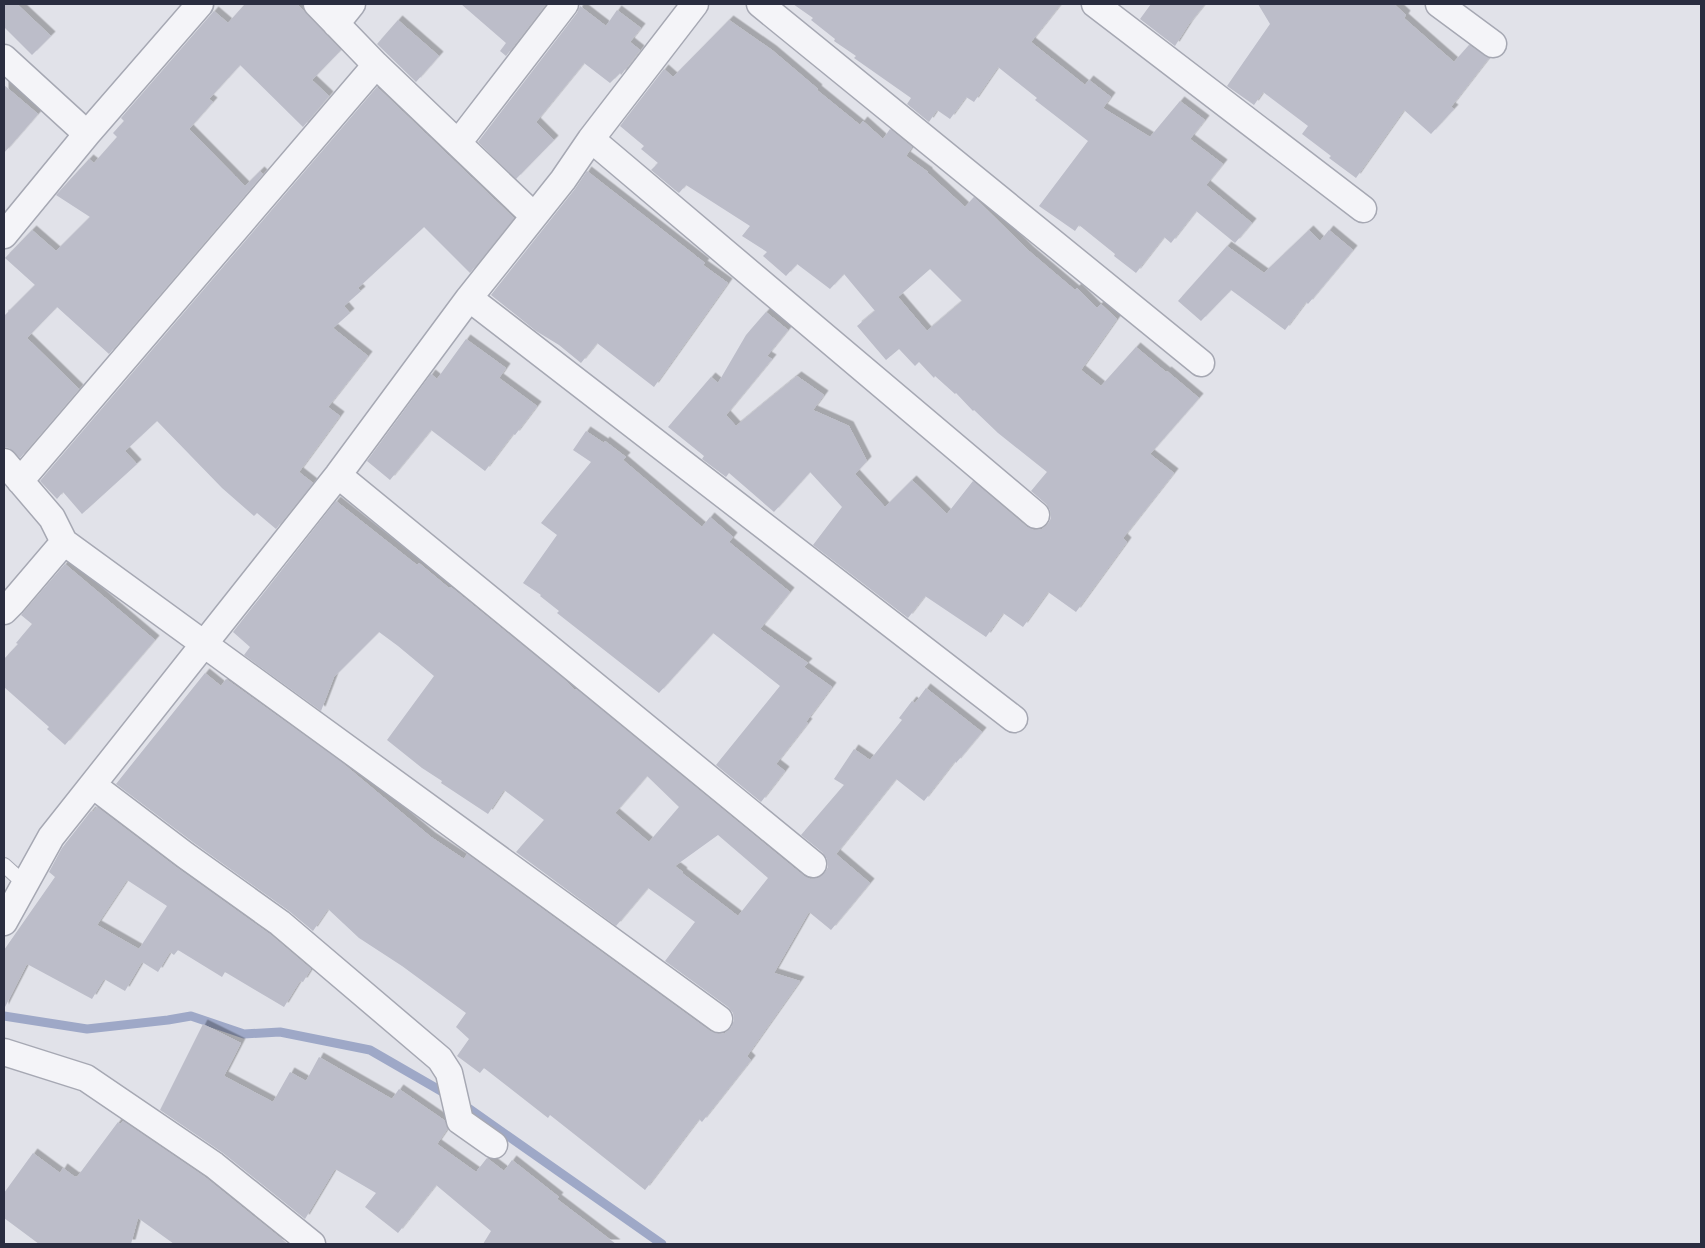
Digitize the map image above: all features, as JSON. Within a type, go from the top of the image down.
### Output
[{"type":"street","points":[[4,235],[87,134],[200,4]]},
{"type":"street","points":[[317,4],[344,14],[376,65],[534,216]]},
{"type":"street","points":[[458,142],[565,4]]},
{"type":"street","points":[[4,922],[51,837],[94,786],[203,643],[338,475],[469,298],[563,180],[591,140],[695,4]]},
{"type":"street","points":[[760,4],[1201,363]]},
{"type":"street","points":[[1095,4],[1363,209]]},
{"type":"street","points":[[1439,4],[1492,44]]},
{"type":"street","points":[[4,58],[87,134]]},
{"type":"street","points":[[376,65],[12,472],[52,518],[64,542],[719,1019]]},
{"type":"street","points":[[591,140],[1036,515]]},
{"type":"street","points":[[469,298],[1014,719]]},
{"type":"street","points":[[338,475],[813,864]]},
{"type":"street","points":[[4,610],[64,542]]},
{"type":"street","points":[[94,786],[185,855],[280,923],[440,1060],[449,1073],[460,1121],[494,1145]]},
{"type":"street","points":[[4,1052],[86,1078],[214,1165],[312,1244]]},
{"type":"lane","points":[[4,865],[25,884]]},
{"type":"building","points":[[4,4],[17,4],[51,36],[32,55],[4,27]]},
{"type":"building","points":[[245,4],[297,4],[341,50],[312,80],[329,96],[303,127],[240,65],[209,99],[213,102],[189,129],[245,186],[260,171],[263,174],[109,354],[57,307],[27,338],[79,389],[20,458],[9,448],[4,447],[4,314],[35,285],[5,258],[32,230],[56,251],[90,217],[56,195],[89,159],[94,163],[117,137],[113,133],[124,121],[121,118],[214,11],[228,23]]},
{"type":"building","points":[[461,4],[546,4],[506,56],[500,51],[506,43]]},
{"type":"building","points":[[793,4],[1061,4],[1031,42],[1085,85],[1089,80],[1111,97],[1103,108],[1150,137],[1180,101],[1205,120],[1190,139],[1223,164],[1206,185],[1252,223],[1235,243],[1196,211],[1171,243],[1164,237],[1136,273],[1079,225],[1075,231],[1039,206],[1088,141],[1035,100],[1037,98],[998,67],[974,102],[966,97],[950,119],[937,110],[929,122],[907,104],[911,98],[854,58],[856,56],[834,41],[835,39],[811,20],[813,18]]},
{"type":"building","points":[[1151,4],[1205,4],[1175,46],[1140,19]]},
{"type":"building","points":[[1258,4],[1394,4],[1406,15],[1404,18],[1454,62],[1469,45],[1489,58],[1451,107],[1454,109],[1431,134],[1404,110],[1356,178],[1329,158],[1331,156],[1302,134],[1308,126],[1263,92],[1254,105],[1227,86],[1270,24]]},
{"type":"building","points":[[580,6],[606,26],[617,10],[641,28],[630,42],[640,50],[621,75],[620,73],[610,83],[584,63],[536,122],[554,140],[516,179],[478,142],[577,13]]},
{"type":"building","points":[[398,20],[439,56],[416,82],[377,44]]},
{"type":"building","points":[[729,20],[772,50],[860,125],[863,121],[883,139],[890,129],[912,147],[906,156],[928,172],[965,207],[974,197],[1029,251],[1075,290],[1077,288],[1097,308],[1101,304],[1117,319],[1081,370],[1101,386],[1136,347],[1199,398],[1150,454],[1174,473],[1123,538],[1127,542],[1076,612],[1048,592],[1023,627],[1003,613],[986,637],[925,596],[908,618],[813,545],[842,507],[810,472],[774,512],[729,473],[726,477],[702,459],[704,456],[668,427],[711,377],[718,383],[746,335],[766,312],[788,330],[767,356],[772,359],[726,415],[736,426],[797,376],[824,395],[813,410],[849,426],[867,461],[855,474],[885,507],[912,480],[947,514],[973,481],[1027,527],[1034,530],[1042,529],[1051,518],[1050,510],[1046,504],[1031,491],[1047,472],[998,433],[956,393],[935,376],[934,378],[919,362],[915,366],[899,349],[886,360],[857,326],[875,311],[844,274],[830,289],[797,264],[786,276],[763,256],[767,252],[742,236],[750,226],[686,185],[679,193],[651,170],[658,163],[641,149],[644,146],[620,126],[664,69],[673,77]],"holes":[[[930,269],[962,301],[927,331],[898,297]]]},
{"type":"building","points":[[4,85],[38,114],[4,153]]},
{"type":"building","points":[[377,87],[514,218],[470,273],[424,227],[358,288],[361,291],[344,306],[350,313],[333,328],[368,356],[328,407],[340,416],[299,472],[313,483],[276,529],[257,513],[254,516],[222,488],[157,421],[125,451],[137,464],[82,514],[63,492],[57,499],[40,481]]},
{"type":"building","points":[[587,171],[728,283],[654,387],[597,343],[581,363],[559,345],[536,331],[491,295],[575,189]]},
{"type":"building","points":[[1309,230],[1320,241],[1329,230],[1353,250],[1308,304],[1306,302],[1285,330],[1231,290],[1201,321],[1178,301],[1227,246],[1264,273]]},
{"type":"building","points":[[466,339],[506,368],[499,378],[537,406],[485,471],[431,430],[390,480],[367,461],[431,374],[437,379]]},
{"type":"building","points":[[586,431],[604,443],[605,441],[626,457],[623,460],[702,527],[710,517],[733,537],[729,542],[790,592],[760,629],[808,663],[804,667],[832,687],[806,722],[808,723],[776,764],[785,771],[761,802],[716,765],[780,686],[713,633],[659,693],[557,613],[559,611],[541,595],[523,583],[557,535],[541,523],[591,462],[573,450]]},
{"type":"building","points":[[336,501],[417,565],[419,563],[449,588],[452,588],[575,690],[810,879],[818,878],[824,874],[828,867],[827,859],[822,852],[801,835],[844,785],[834,779],[854,749],[870,760],[902,720],[899,718],[912,701],[915,703],[926,688],[982,732],[956,763],[955,761],[924,801],[896,779],[836,854],[870,883],[831,930],[809,912],[774,973],[800,981],[747,1056],[751,1060],[702,1122],[699,1119],[645,1190],[550,1115],[548,1118],[484,1068],[480,1073],[457,1056],[469,1039],[456,1027],[466,1013],[402,966],[359,938],[328,909],[313,931],[289,911],[116,784],[205,673],[221,686],[226,679],[340,761],[431,837],[464,859],[467,854],[710,1031],[718,1034],[725,1033],[731,1028],[734,1020],[733,1013],[728,1007],[665,961],[695,922],[648,888],[616,926],[516,852],[544,820],[504,790],[488,814],[441,783],[442,781],[422,768],[387,740],[434,676],[379,632],[334,677],[321,711],[244,655],[250,647],[233,632]],"holes":[[[647,776],[679,807],[649,842],[615,813]],[[718,835],[768,878],[738,916],[675,866]]]},
{"type":"building","points":[[65,564],[155,640],[65,745],[47,729],[49,727],[4,687],[4,659],[18,644],[16,643],[32,624],[21,615]]},
{"type":"building","points":[[97,807],[176,867],[271,935],[311,969],[303,982],[300,981],[284,1007],[225,972],[222,977],[178,950],[174,955],[170,952],[158,972],[142,962],[125,991],[104,979],[92,999],[27,964],[4,1009],[4,950],[55,877],[49,872],[62,848],[91,811],[93,812]],"holes":[[[127,880],[167,906],[139,949],[97,925]]]},
{"type":"building","points":[[203,1024],[241,1043],[224,1076],[273,1102],[290,1072],[306,1081],[319,1057],[392,1099],[399,1089],[444,1120],[448,1128],[437,1144],[476,1172],[487,1158],[504,1171],[512,1160],[559,1197],[557,1199],[616,1244],[483,1244],[491,1231],[436,1185],[398,1233],[365,1207],[376,1193],[335,1169],[305,1219],[223,1153],[160,1110]]},
{"type":"building","points":[[123,1121],[205,1177],[288,1244],[174,1244],[138,1218],[131,1244],[39,1244],[4,1218],[4,1193],[33,1153],[60,1173],[63,1168],[77,1177],[118,1122],[120,1124]]},
{"type":"waterway","points":[[4,1016],[87,1029],[191,1016],[244,1034],[280,1032],[370,1050],[448,1095]]},
{"type":"waterway","points":[[461,1103],[662,1244]]}]
